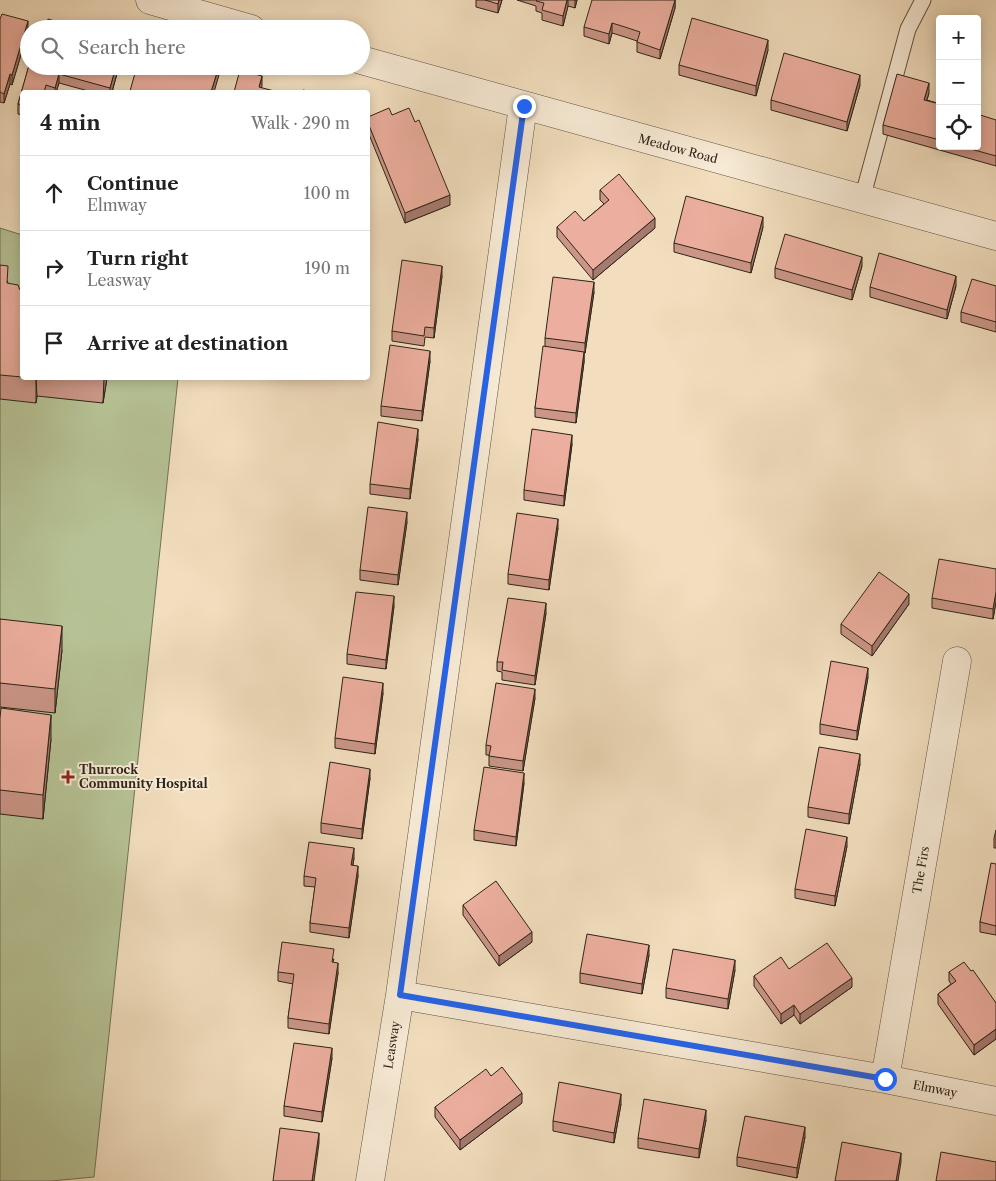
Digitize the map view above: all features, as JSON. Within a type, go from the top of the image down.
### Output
[{"type":"street","points":[[150,0],[220,20]]},
{"type":"street","name":"Meadow Road","points":[[370,63],[996,236]]},
{"type":"street","name":"Leasway","points":[[370,1181],[400,995],[524,106]]},
{"type":"street","name":"The Firs","points":[[885,1079],[957,661]]},
{"type":"street","name":"Elmway","points":[[400,995],[885,1079],[996,1101]]},
{"type":"lane","points":[[862,199],[908,28],[923,0]]},
{"type":"green space","name":"Thurrock Community Hospital","points":[[0,228],[20,234],[20,380],[178,380],[94,1177],[51,1181],[0,1181]]},
{"type":"building","points":[[485,0],[499,0],[498,4]]},
{"type":"building","points":[[537,0],[567,0],[563,16],[542,10],[544,3]]},
{"type":"building","points":[[592,0],[675,0],[660,50],[637,42],[640,32],[612,23],[609,34],[584,27]]},
{"type":"building","points":[[2,14],[24,20],[20,20],[20,48],[4,94],[0,92],[0,19]]},
{"type":"building","points":[[692,18],[768,40],[756,86],[679,65]]},
{"type":"building","points":[[784,53],[860,75],[847,122],[771,100]]},
{"type":"building","points":[[897,74],[929,83],[924,100],[936,103],[936,139],[883,125]]},
{"type":"building","points":[[26,75],[59,75],[55,88],[46,85],[45,90],[22,90]]},
{"type":"building","points":[[63,75],[114,75],[110,88]]},
{"type":"building","points":[[134,75],[216,75],[212,90],[130,90]]},
{"type":"building","points":[[239,75],[258,75],[262,76],[259,87],[270,90],[235,90]]},
{"type":"building","points":[[389,108],[392,115],[409,108],[415,122],[419,120],[450,195],[405,213],[370,128],[370,116]]},
{"type":"building","points":[[981,115],[996,120],[996,156],[974,150],[981,150]]},
{"type":"building","points":[[619,174],[655,218],[593,270],[557,227],[575,211],[584,221],[609,200],[600,190]]},
{"type":"building","points":[[686,196],[763,217],[751,263],[674,243]]},
{"type":"building","points":[[785,234],[862,257],[852,290],[775,268]]},
{"type":"building","points":[[879,253],[956,276],[947,310],[870,287]]},
{"type":"building","points":[[402,260],[442,266],[434,328],[425,327],[424,336],[392,331]]},
{"type":"building","points":[[0,265],[8,266],[7,283],[18,285],[20,290],[20,377],[0,375]]},
{"type":"building","points":[[553,277],[594,282],[585,343],[545,338]]},
{"type":"building","points":[[972,279],[996,286],[996,322],[961,312]]},
{"type":"building","points":[[390,345],[430,351],[422,411],[381,406]]},
{"type":"building","points":[[543,346],[584,352],[576,413],[535,408]]},
{"type":"building","points":[[378,422],[418,429],[410,489],[370,484]]},
{"type":"building","points":[[532,429],[572,435],[564,496],[524,490]]},
{"type":"building","points":[[368,507],[407,512],[398,575],[360,570]]},
{"type":"building","points":[[517,513],[558,519],[549,580],[508,574]]},
{"type":"building","points":[[939,559],[996,569],[996,592],[993,609],[932,598]]},
{"type":"building","points":[[879,572],[909,594],[872,646],[841,624]]},
{"type":"building","points":[[356,592],[394,596],[386,660],[347,654]]},
{"type":"building","points":[[508,598],[546,603],[535,676],[502,670],[503,662],[497,662]]},
{"type":"building","points":[[0,619],[62,626],[55,689],[0,683]]},
{"type":"building","points":[[831,661],[868,668],[857,731],[820,724]]},
{"type":"building","points":[[343,677],[383,683],[375,744],[335,738]]},
{"type":"building","points":[[496,683],[535,689],[523,761],[489,756],[491,746],[486,745]]},
{"type":"building","points":[[1,708],[51,715],[43,795],[0,790]]},
{"type":"building","points":[[819,747],[860,754],[849,814],[808,807]]},
{"type":"building","points":[[330,762],[370,769],[362,829],[321,823]]},
{"type":"building","points":[[484,767],[524,773],[516,837],[474,830]]},
{"type":"building","points":[[806,829],[847,837],[835,896],[795,889]]},
{"type":"building","points":[[309,842],[354,848],[351,865],[358,866],[349,928],[310,923],[316,878],[304,876]]},
{"type":"building","points":[[991,863],[996,864],[996,926],[980,922]]},
{"type":"building","points":[[496,881],[532,932],[499,956],[463,905]]},
{"type":"building","points":[[587,934],[649,945],[642,984],[580,973]]},
{"type":"building","points":[[282,942],[334,949],[332,962],[338,963],[329,1024],[288,1018],[294,974],[278,972]]},
{"type":"building","points":[[827,943],[852,978],[800,1014],[794,1005],[781,1014],[754,976],[781,957],[789,969]]},
{"type":"building","points":[[673,949],[735,960],[728,999],[666,988]]},
{"type":"building","points":[[964,962],[971,971],[973,970],[996,1003],[996,1029],[974,1045],[938,994],[956,981],[949,972]]},
{"type":"building","points":[[294,1043],[332,1048],[322,1112],[284,1106]]},
{"type":"building","points":[[502,1067],[522,1093],[460,1140],[435,1107],[486,1069],[491,1076]]},
{"type":"building","points":[[559,1082],[621,1094],[614,1133],[553,1121]]},
{"type":"building","points":[[644,1099],[706,1110],[699,1149],[638,1138]]},
{"type":"building","points":[[745,1116],[805,1127],[797,1168],[737,1157]]},
{"type":"building","points":[[280,1128],[319,1133],[312,1181],[273,1181]]},
{"type":"building","points":[[842,1142],[901,1153],[896,1181],[835,1181]]},
{"type":"building","points":[[941,1152],[996,1162],[996,1181],[936,1181]]},
{"type":"place","name":"Thurrock Community Hospital","points":[[68,777]]},
{"type":"route","points":[[524,106],[400,995],[885,1079]]}]
